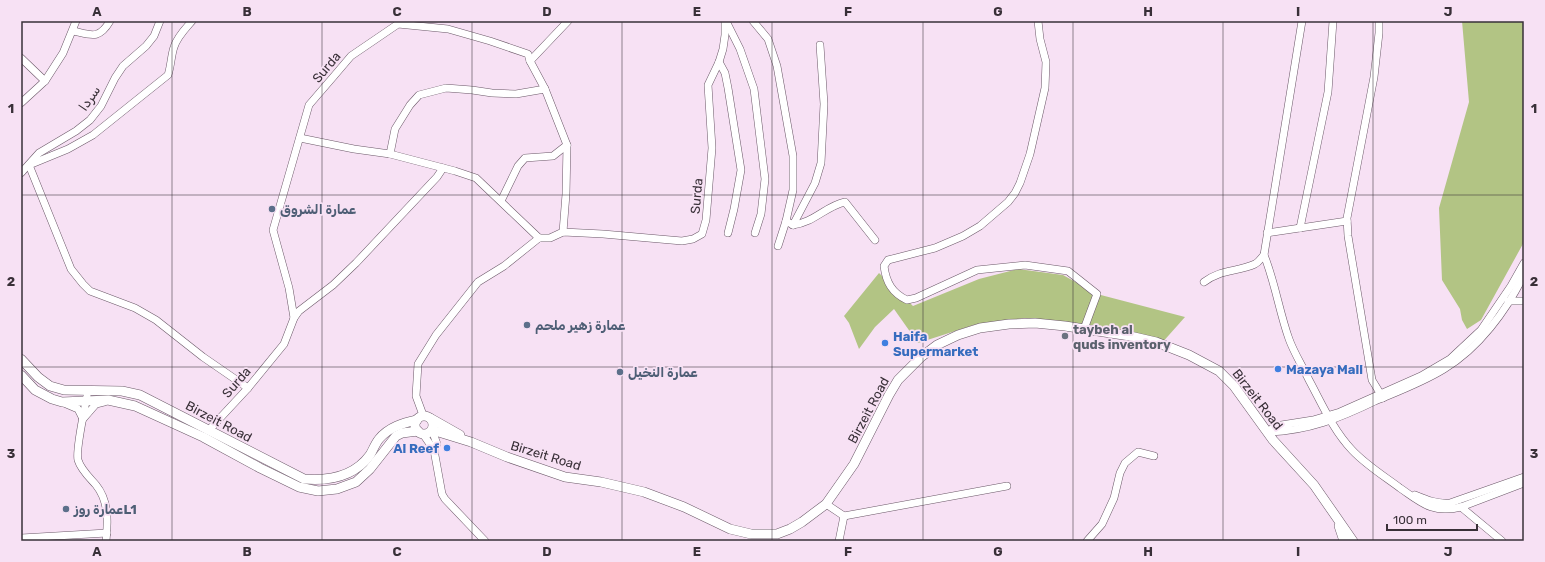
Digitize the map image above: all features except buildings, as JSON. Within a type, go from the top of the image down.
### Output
[{"type":"main road","name":"Birzeit Road","points":[[471,442],[507,457],[565,477],[644,492],[684,507],[730,530],[751,534],[776,534],[790,529],[802,522],[826,504],[854,464],[898,380],[921,357],[937,345],[958,335],[980,328],[1009,324],[1035,323],[1130,336],[1156,342],[1204,362],[1219,371],[1234,386],[1273,440],[1314,485],[1353,541]]},
{"type":"main road","name":"Birzeit Road","points":[[21,359],[38,377],[50,386],[64,390],[122,391],[140,395],[260,468],[299,487],[318,491],[336,489],[356,482],[370,469],[396,436],[402,433],[424,431]]},
{"type":"main road","name":"Birzeit Road","points":[[21,375],[35,390],[52,399],[62,402],[108,400],[135,406],[206,434],[304,479],[321,481],[337,478],[356,469],[369,456],[379,439],[386,433],[397,425],[423,418]]},
{"type":"main road","points":[[423,418],[416,428],[471,442]]},
{"type":"main road","points":[[423,418],[433,424],[424,431]]},
{"type":"main road","points":[[423,418],[471,442]]},
{"type":"main road","points":[[1334,514],[1344,541]]},
{"type":"street","points":[[21,103],[45,82],[54,69],[73,31],[76,21]]},
{"type":"street","points":[[73,31],[97,35],[103,32],[110,21]]},
{"type":"street","name":"سردا","points":[[21,173],[39,154],[76,131],[90,120],[101,106],[115,78],[123,66],[146,46],[154,36],[160,21]]},
{"type":"street","points":[[192,21],[178,38],[173,47],[168,75],[93,135],[68,149],[29,165],[71,269],[83,284],[90,291],[135,308],[156,320],[218,368],[248,388]]},
{"type":"street","points":[[448,21],[448,29]]},
{"type":"street","points":[[530,61],[568,21]]},
{"type":"street","points":[[725,21],[740,49],[754,88],[765,179],[761,214],[755,233]]},
{"type":"street","name":"Surda","points":[[423,418],[416,396],[418,364],[436,335],[478,282],[504,266],[540,238],[550,238],[563,232],[682,241],[693,239],[702,234],[706,220],[712,148],[708,85],[719,62],[724,42],[725,21]]},
{"type":"street","points":[[753,21],[768,39],[777,66],[789,132],[794,172],[786,221],[778,246]]},
{"type":"street","points":[[1038,21],[1040,39],[1046,62],[1045,88],[1030,154],[1015,193],[1008,202],[980,226],[963,236],[935,248],[888,260],[884,266],[891,286],[898,296],[907,300],[916,298],[977,270],[1025,265],[1068,271],[1097,294],[1084,329]]},
{"type":"street","points":[[1302,21],[1264,255],[1271,273],[1282,317],[1290,341],[1330,418],[1352,450],[1382,475],[1427,507],[1444,509],[1461,507],[1524,483]]},
{"type":"street","points":[[1300,228],[1328,92],[1333,21]]},
{"type":"street","points":[[1378,21],[1379,33],[1374,77],[1347,221],[1348,236],[1372,380],[1382,396]]},
{"type":"street","name":"Surda","points":[[206,434],[248,388],[284,344],[294,318],[289,288],[273,230],[309,105],[351,56],[398,24],[448,29],[528,54],[530,61],[545,88],[567,145],[566,194],[563,232]]},
{"type":"street","points":[[793,225],[815,183],[821,163],[824,104],[820,45]]},
{"type":"street","points":[[21,58],[45,82]]},
{"type":"street","points":[[719,62],[725,73],[741,170],[728,233]]},
{"type":"street","points":[[390,154],[395,129],[410,105],[419,95],[446,88],[516,94],[545,88]]},
{"type":"street","points":[[300,138],[354,149],[390,154],[476,178],[540,238]]},
{"type":"street","points":[[500,201],[518,166],[525,158],[553,156],[567,145]]},
{"type":"street","points":[[294,318],[299,311],[333,285],[356,263],[437,177],[443,168]]},
{"type":"street","points":[[786,221],[793,225],[802,223],[837,203],[845,202],[875,240]]},
{"type":"street","points":[[1268,233],[1347,221]]},
{"type":"street","points":[[1204,282],[1226,271],[1256,263],[1264,255]]},
{"type":"street","points":[[1382,396],[1450,359],[1464,347],[1481,330],[1499,305],[1524,263]]},
{"type":"street","points":[[1268,432],[1280,432],[1330,418],[1382,396],[1424,381],[1454,363],[1485,334],[1524,275]]},
{"type":"street","points":[[1508,301],[1524,301]]},
{"type":"street","points":[[88,390],[78,448],[78,460],[104,499],[107,512],[106,541]]},
{"type":"street","points":[[83,419],[96,404],[108,400]]},
{"type":"street","points":[[62,402],[78,409],[83,419]]},
{"type":"street","points":[[424,431],[436,447],[444,499],[485,541]]},
{"type":"street","points":[[436,447],[444,438],[451,436]]},
{"type":"street","points":[[1087,541],[1102,524],[1114,498],[1120,473],[1125,464],[1138,452],[1154,456]]},
{"type":"street","points":[[1403,490],[1429,501],[1441,504],[1450,503],[1524,477]]},
{"type":"street","points":[[826,504],[844,516],[1007,486]]},
{"type":"street","points":[[1461,507],[1502,541]]},
{"type":"street","points":[[839,541],[844,516]]},
{"type":"street","points":[[21,538],[107,533]]},
{"type":"green space","points":[[1462,21],[1524,21],[1524,242],[1481,320],[1467,329],[1462,320],[1460,309],[1442,280],[1439,208],[1469,102]]},
{"type":"green space","points":[[1018,269],[1063,275],[1097,294],[1185,317],[1161,344],[1025,318],[974,325],[918,343],[894,309],[875,327],[859,349],[849,323],[844,316],[879,273],[913,306],[979,279]]},
{"type":"place","name":"عمارة الشروق","points":[[272,209]]},
{"type":"place","name":"عمارة زهير ملحم","points":[[527,325]]},
{"type":"place","name":"taybeh al quds inventory","points":[[1065,336]]},
{"type":"place","name":"Haifa Supermarket","points":[[885,343]]},
{"type":"place","name":"Mazaya Mall","points":[[1278,369]]},
{"type":"place","name":"عمارة النخيل","points":[[620,372]]},
{"type":"place","name":"Al Reef","points":[[447,448]]},
{"type":"place","name":"عمارة روزL1","points":[[66,509]]}]
